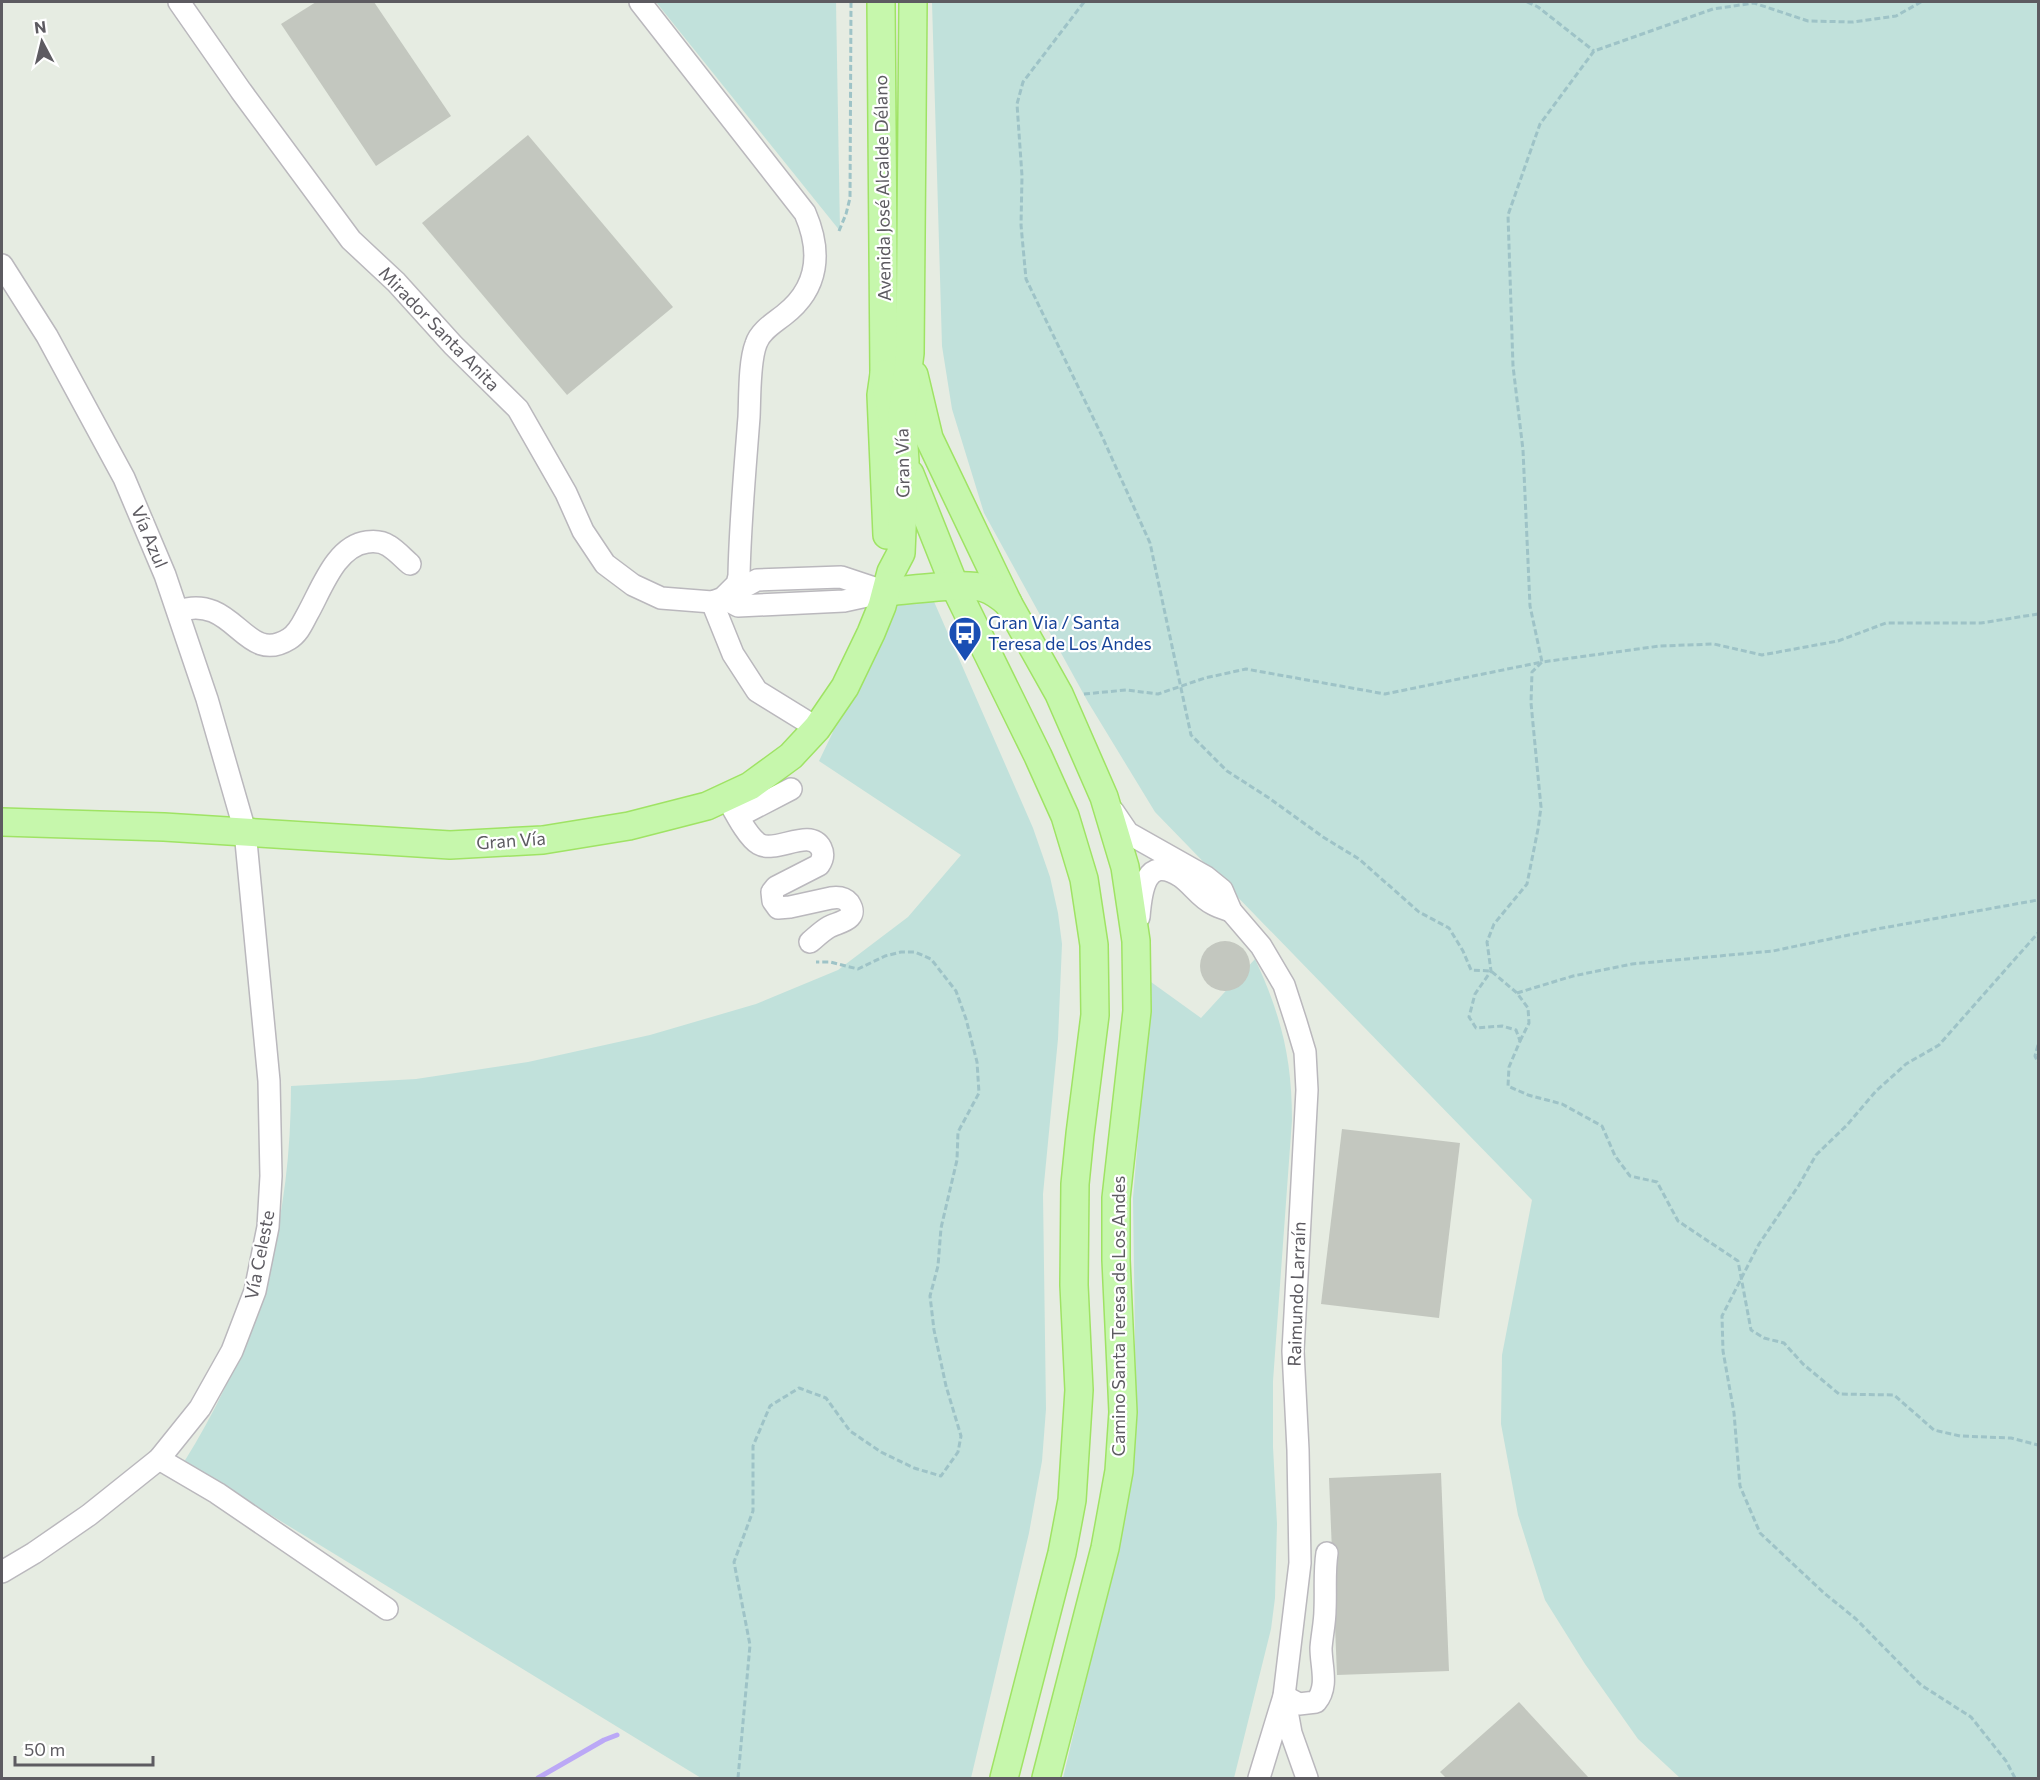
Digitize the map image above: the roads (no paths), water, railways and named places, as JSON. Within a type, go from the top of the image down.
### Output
[{"type":"main road","name":"Avenida José Alcalde Délano","points":[[881,2],[885,374]]},
{"type":"main road","name":"Avenida José Alcalde Délano","points":[[910,353],[913,2]]},
{"type":"main road","name":"Gran Vía","points":[[2,822],[245,831],[450,845],[496,844],[589,834],[707,806],[733,807],[791,756],[817,728],[845,687],[871,633],[901,553],[905,461],[902,416],[910,353]]},
{"type":"main road","name":"Camino Santa Teresa de Los Andes","points":[[910,353],[919,402],[929,438],[1008,603],[1059,694],[1104,797],[1125,867],[1136,941],[1137,1011],[1116,1198],[1116,1260],[1123,1412],[1119,1471],[1105,1548],[1046,1779]]},
{"type":"main road","points":[[885,374],[893,418],[905,461],[955,587],[1052,786],[1076,847],[1090,910],[1096,980],[1094,1027],[1075,1184],[1074,1285],[1079,1390],[1072,1500],[1062,1553],[1004,1779]]},
{"type":"main road","name":"Gran Vía","points":[[885,374],[881,395],[889,582]]},
{"type":"main road","points":[[889,582],[984,588],[997,594],[1008,603]]},
{"type":"main road","points":[[1000,680],[1035,720],[1050,744],[1064,771],[1091,850],[1099,858],[1125,867]]},
{"type":"street","name":"Mirador Santa Anita","points":[[179,2],[351,240],[396,282],[453,345],[518,409],[566,493],[583,531],[606,564],[633,585],[661,598],[717,600],[738,606],[844,601],[889,582]]},
{"type":"street","points":[[640,2],[806,213],[814,236],[815,262],[810,284],[803,298],[762,333],[756,343],[750,388],[739,576],[737,584],[717,600],[733,654],[757,691],[817,728]]},
{"type":"street","name":"Vía Azul","points":[[2,266],[47,336],[123,478],[165,575],[207,699],[245,831]]},
{"type":"street","points":[[178,611],[196,607],[215,610],[251,640],[269,645],[278,644],[296,634],[337,559],[353,545],[371,541],[380,542],[388,545],[410,564]]},
{"type":"street","points":[[791,789],[733,807],[751,836],[759,844],[768,847],[813,840],[823,851],[823,860],[819,865],[776,887],[772,892],[773,901],[778,908],[838,897],[848,902],[852,909],[846,922],[830,926],[810,942]]},
{"type":"street","name":"Raimundo Larraín","points":[[1104,797],[1128,833],[1206,877],[1222,890],[1231,910],[1261,946],[1284,985],[1305,1052],[1307,1090],[1293,1351],[1300,1563],[1284,1696],[1259,1779]]},
{"type":"street","name":"Vía Celeste","points":[[2,1572],[89,1515],[159,1459],[200,1408],[232,1352],[255,1291],[268,1227],[271,1176],[269,1081],[245,831]]},
{"type":"street","name":"Raimundo Larraín","points":[[1125,867],[1164,866],[1180,876],[1213,904],[1231,910]]},
{"type":"street","points":[[1136,941],[1141,894],[1145,880],[1158,870],[1166,870],[1180,876]]},
{"type":"street","points":[[159,1459],[217,1492],[387,1609]]},
{"type":"street","points":[[1284,1696],[1299,1704],[1316,1702],[1322,1695],[1324,1683],[1321,1649],[1327,1553]]},
{"type":"street","name":"Raimundo Larraín","points":[[1284,1696],[1291,1733],[1307,1779]]},
{"type":"waterway","points":[[538,1778],[604,1740],[617,1735]]},
{"type":"place","name":"Gran Via / Santa Teresa de Los Andes","points":[[965,662]]}]
